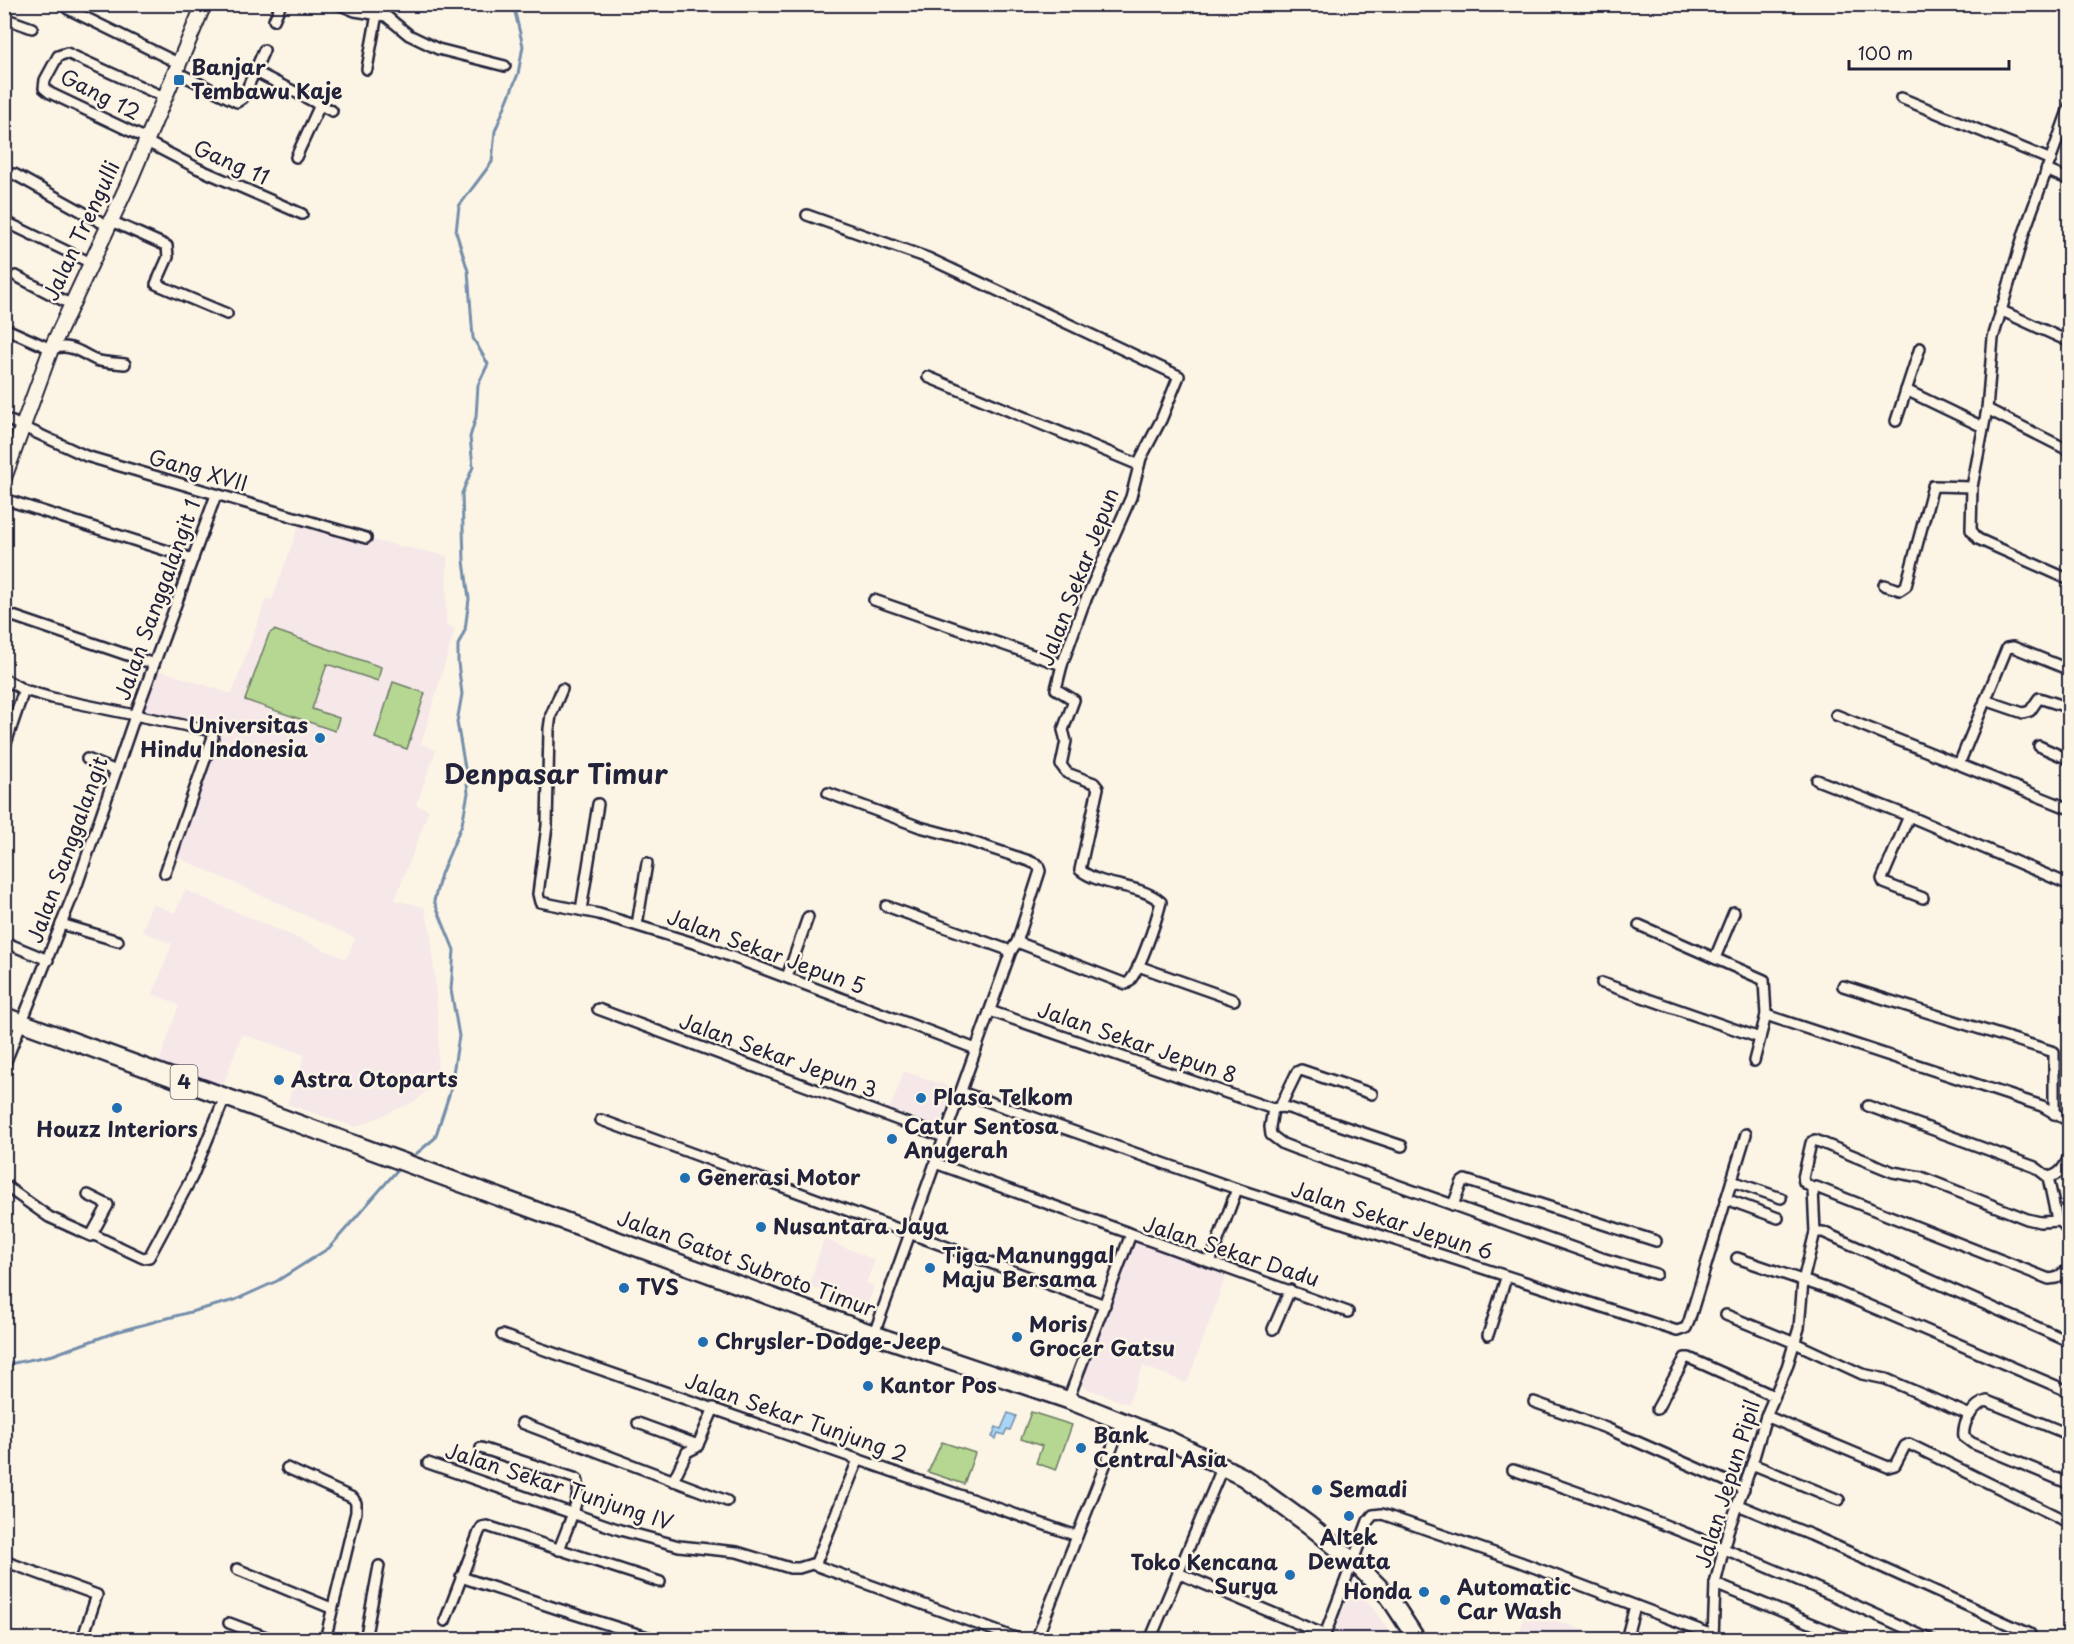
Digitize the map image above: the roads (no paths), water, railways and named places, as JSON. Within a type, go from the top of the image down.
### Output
[{"type":"highway","name":"Jalan Gatot Subroto Timur","points":[[4,1016],[22,1025],[345,1140],[874,1334],[1123,1420],[1192,1450],[1243,1477],[1297,1515],[1354,1562],[1389,1597],[1417,1640]]},
{"type":"main road","name":"Jalan Trengulli","points":[[4,478],[51,349],[130,180],[204,4]]},
{"type":"street","points":[[274,20],[281,4]]},
{"type":"street","points":[[338,4],[355,11],[389,17],[409,35],[438,49],[505,66]]},
{"type":"street","points":[[68,9],[237,102],[243,98],[264,50]]},
{"type":"street","points":[[367,69],[377,14]]},
{"type":"street","points":[[4,18],[32,28]]},
{"type":"street","name":"Gang 12","points":[[146,140],[50,93],[44,88],[45,80],[57,56],[67,53],[164,97]]},
{"type":"street","points":[[254,71],[332,111]]},
{"type":"street","points":[[1901,98],[2051,160]]},
{"type":"street","points":[[296,157],[320,105]]},
{"type":"street","points":[[2070,105],[2024,233],[1993,338],[1987,409],[1972,487],[1971,530],[1974,536],[2070,580]]},
{"type":"street","name":"Gang 11","points":[[146,140],[199,169],[302,214]]},
{"type":"street","points":[[2046,170],[2070,180]]},
{"type":"street","points":[[14,174],[109,223],[167,246],[168,257],[156,284],[227,314]]},
{"type":"street","name":"Jalan Sekar Jepun","points":[[807,215],[928,258],[1179,376],[1161,420],[1144,450],[1131,496],[1083,606],[1056,689],[1074,700],[1063,730],[1066,741],[1061,765],[1067,773],[1094,783],[1098,788],[1080,870],[1094,877],[1152,895],[1161,902],[1155,925],[1131,982],[1126,984],[1017,942]]},
{"type":"street","points":[[4,221],[91,263]]},
{"type":"street","points":[[16,276],[72,305]]},
{"type":"street","points":[[2000,310],[2070,342]]},
{"type":"street","points":[[4,328],[51,349],[64,345],[86,353],[98,361],[125,364]]},
{"type":"street","points":[[1896,421],[1920,348]]},
{"type":"street","points":[[928,377],[1139,465]]},
{"type":"street","points":[[1906,390],[1983,427]]},
{"type":"street","points":[[1987,409],[2070,451]]},
{"type":"street","name":"Gang XVII","points":[[4,418],[86,456],[366,538]]},
{"type":"street","points":[[1884,585],[1900,590],[1906,586],[1933,486],[1972,487]]},
{"type":"street","name":"Jalan Sanggalangit 1","points":[[135,716],[216,495]]},
{"type":"street","points":[[4,499],[193,559]]},
{"type":"street","points":[[874,600],[1062,665]]},
{"type":"street","points":[[4,613],[154,664]]},
{"type":"street","points":[[1959,764],[2007,648],[2013,647],[2070,670]]},
{"type":"street","points":[[4,679],[24,690],[52,698],[210,729],[213,737],[165,873]]},
{"type":"street","name":"Jalan Sekar Jepun 5","points":[[562,689],[551,715],[549,729],[547,826],[538,894],[540,902],[581,909],[700,945],[976,1048]]},
{"type":"street","points":[[4,749],[24,690]]},
{"type":"street","points":[[1985,699],[2023,712],[2030,711],[2039,698],[2070,708]]},
{"type":"street","name":"Jalan Sanggalangit","points":[[4,1066],[48,960],[135,716]]},
{"type":"street","points":[[1836,716],[2070,809]]},
{"type":"street","points":[[2039,746],[2070,760]]},
{"type":"street","points":[[87,759],[116,771]]},
{"type":"street","points":[[1817,780],[1909,816],[2070,885]]},
{"type":"street","points":[[828,793],[920,827],[954,836],[1038,865],[1040,871],[1017,942],[1011,951],[874,1334]]},
{"type":"street","points":[[581,909],[598,804]]},
{"type":"street","points":[[1909,816],[1882,879],[1884,883],[1923,898]]},
{"type":"street","points":[[637,925],[646,863]]},
{"type":"street","points":[[886,906],[1011,951]]},
{"type":"street","points":[[1715,958],[1734,912]]},
{"type":"street","points":[[787,977],[808,917]]},
{"type":"street","points":[[61,924],[118,941]]},
{"type":"street","points":[[1640,925],[1764,980],[1766,1015],[1754,1061]]},
{"type":"street","points":[[4,942],[48,960]]},
{"type":"street","points":[[1138,966],[1234,1000]]},
{"type":"street","points":[[1602,983],[1760,1038]]},
{"type":"street","points":[[1843,986],[2055,1052],[2054,1114]]},
{"type":"street","name":"Jalan Sekar Jepun 3","points":[[598,1009],[944,1137]]},
{"type":"street","name":"Jalan Sekar Jepun 8","points":[[990,1011],[1276,1108],[1298,1111],[1402,1146]]},
{"type":"street","points":[[1766,1015],[2042,1106],[2070,1122]]},
{"type":"street","points":[[1372,1095],[1301,1070],[1276,1108],[1270,1127],[1271,1135],[1283,1144],[1602,1258],[1656,1274]]},
{"type":"street","name":"Jalan Sekar Jepun 6","points":[[961,1092],[1238,1189],[1506,1278],[1677,1331],[1683,1331],[1689,1321],[1746,1134]]},
{"type":"street","points":[[4,1185],[49,1217],[84,1235],[91,1236],[92,1234],[146,1259],[156,1246],[185,1191],[225,1097]]},
{"type":"street","points":[[1868,1106],[2035,1167],[2048,1177],[2056,1220],[2065,1226],[2070,1237]]},
{"type":"street","points":[[601,1120],[1105,1305]]},
{"type":"street","name":"Jalan Jepun Pipil","points":[[1324,1637],[1368,1521],[1373,1515],[1382,1515],[1520,1562],[1713,1637],[1716,1584],[1724,1548],[1766,1416],[1799,1328],[1803,1281],[1815,1232],[1813,1189],[1804,1182],[1803,1178],[1811,1143],[1815,1140],[1893,1172],[1922,1177],[2027,1219],[2040,1222],[2056,1220]]},
{"type":"street","points":[[2048,1177],[2063,1171],[2070,1155]]},
{"type":"street","points":[[935,1163],[1131,1234]]},
{"type":"street","points":[[1453,1205],[1462,1182],[1465,1180],[1656,1240]]},
{"type":"street","points":[[1732,1181],[1781,1198]]},
{"type":"street","points":[[1813,1189],[1816,1187],[2049,1279],[2056,1278],[2070,1268]]},
{"type":"street","points":[[1210,1262],[1238,1189]]},
{"type":"street","points":[[88,1195],[108,1205],[92,1234]]},
{"type":"street","points":[[1726,1199],[1778,1218]]},
{"type":"street","points":[[1815,1232],[1823,1232],[2070,1342]]},
{"type":"street","name":"Jalan Sekar Dadu","points":[[1068,1400],[1131,1234],[1348,1312]]},
{"type":"street","points":[[1737,1258],[1868,1305],[2070,1392]]},
{"type":"street","points":[[1488,1335],[1506,1278]]},
{"type":"street","points":[[1273,1329],[1290,1290]]},
{"type":"street","points":[[1726,1315],[1795,1342],[1862,1374],[1886,1379],[1970,1415]]},
{"type":"street","name":"Jalan Sekar Tunjung 2","points":[[502,1335],[1077,1536]]},
{"type":"street","points":[[1658,1409],[1686,1359],[1689,1358],[1774,1396]]},
{"type":"street","points":[[2070,1435],[1987,1401],[1978,1404],[1970,1415],[1963,1433],[1964,1437],[1972,1443],[2070,1484]]},
{"type":"street","points":[[1534,1402],[1606,1428],[1744,1489]]},
{"type":"street","points":[[673,1481],[687,1452],[698,1445],[714,1408]]},
{"type":"street","points":[[1766,1416],[1888,1467],[1893,1467],[1905,1446],[1909,1444],[2064,1520]]},
{"type":"street","points":[[1036,1640],[1123,1420]]},
{"type":"street","points":[[522,1423],[727,1501]]},
{"type":"street","points":[[638,1423],[698,1445]]},
{"type":"street","points":[[481,1448],[577,1479],[579,1485],[572,1514],[559,1550]]},
{"type":"street","points":[[815,1565],[858,1460]]},
{"type":"street","name":"Jalan Sekar Tunjung IV","points":[[428,1463],[620,1530],[679,1546],[737,1552],[790,1568],[799,1568],[808,1564],[815,1565],[1021,1640]]},
{"type":"street","points":[[1752,1464],[1839,1500]]},
{"type":"street","points":[[1150,1640],[1223,1466]]},
{"type":"street","points":[[287,1468],[353,1498],[356,1503],[356,1512],[324,1640]]},
{"type":"street","points":[[1513,1470],[1618,1505],[1724,1548],[1931,1640]]},
{"type":"street","points":[[1738,1505],[1811,1535],[2030,1634]]},
{"type":"street","points":[[445,1621],[479,1532],[482,1527],[487,1526],[660,1582]]},
{"type":"street","points":[[4,1561],[97,1595],[82,1640]]},
{"type":"street","points":[[365,1640],[379,1566]]},
{"type":"street","points":[[237,1569],[331,1608]]},
{"type":"street","points":[[1178,1573],[1324,1637]]},
{"type":"street","points":[[462,1577],[657,1640]]},
{"type":"street","points":[[1716,1584],[1852,1640]]},
{"type":"street","points":[[1626,1640],[1635,1606]]},
{"type":"street","points":[[229,1623],[274,1640]]},
{"type":"water","points":[[1008,1413],[1016,1416],[1010,1430],[1007,1429],[1004,1435],[998,1433],[996,1439],[992,1437],[996,1427],[1001,1429]]},
{"type":"waterway","points":[[410,1159],[435,1138],[450,1092],[459,1036],[451,990],[454,950],[434,901],[441,874],[462,824],[468,793],[457,722],[462,694],[458,645],[465,630],[469,599],[464,561],[462,493],[473,467],[470,437],[476,417],[478,385],[488,364],[473,338],[468,271],[456,232],[459,206],[492,162],[495,131],[518,74],[523,46],[513,4]]},
{"type":"waterway","points":[[4,1365],[53,1355],[116,1332],[235,1300],[277,1281],[329,1248],[400,1167]]},
{"type":"place","name":"Banjar Tembawu Kaje","points":[[179,80]]},
{"type":"place","name":"Universitas Hindu Indonesia","points":[[320,738]]},
{"type":"place","name":"Astra Otoparts","points":[[279,1080]]},
{"type":"place","name":"Plasa Telkom","points":[[921,1098]]},
{"type":"place","name":"Houzz Interiors","points":[[117,1108]]},
{"type":"place","name":"Catur Sentosa Anugerah","points":[[892,1139]]},
{"type":"place","name":"Generasi Motor","points":[[685,1178]]},
{"type":"place","name":"Nusantara Jaya","points":[[761,1227]]},
{"type":"place","name":"Tiga Manunggal Maju Bersama","points":[[930,1268]]},
{"type":"place","name":"TVS","points":[[624,1288]]},
{"type":"place","name":"Moris Grocer Gatsu","points":[[1017,1337]]},
{"type":"place","name":"Chrysler-Dodge-Jeep","points":[[703,1342]]},
{"type":"place","name":"Kantor Pos","points":[[868,1386]]},
{"type":"place","name":"Bank Central Asia","points":[[1081,1448]]},
{"type":"place","name":"Semadi","points":[[1317,1490]]},
{"type":"place","name":"Altek Dewata","points":[[1349,1516]]},
{"type":"place","name":"Toko Kencana Surya","points":[[1290,1575]]},
{"type":"place","name":"Honda","points":[[1424,1592]]},
{"type":"place","name":"Automatic Car Wash","points":[[1445,1600]]},
{"type":"district","name":"Denpasar Timur","points":[[556,775]]}]
